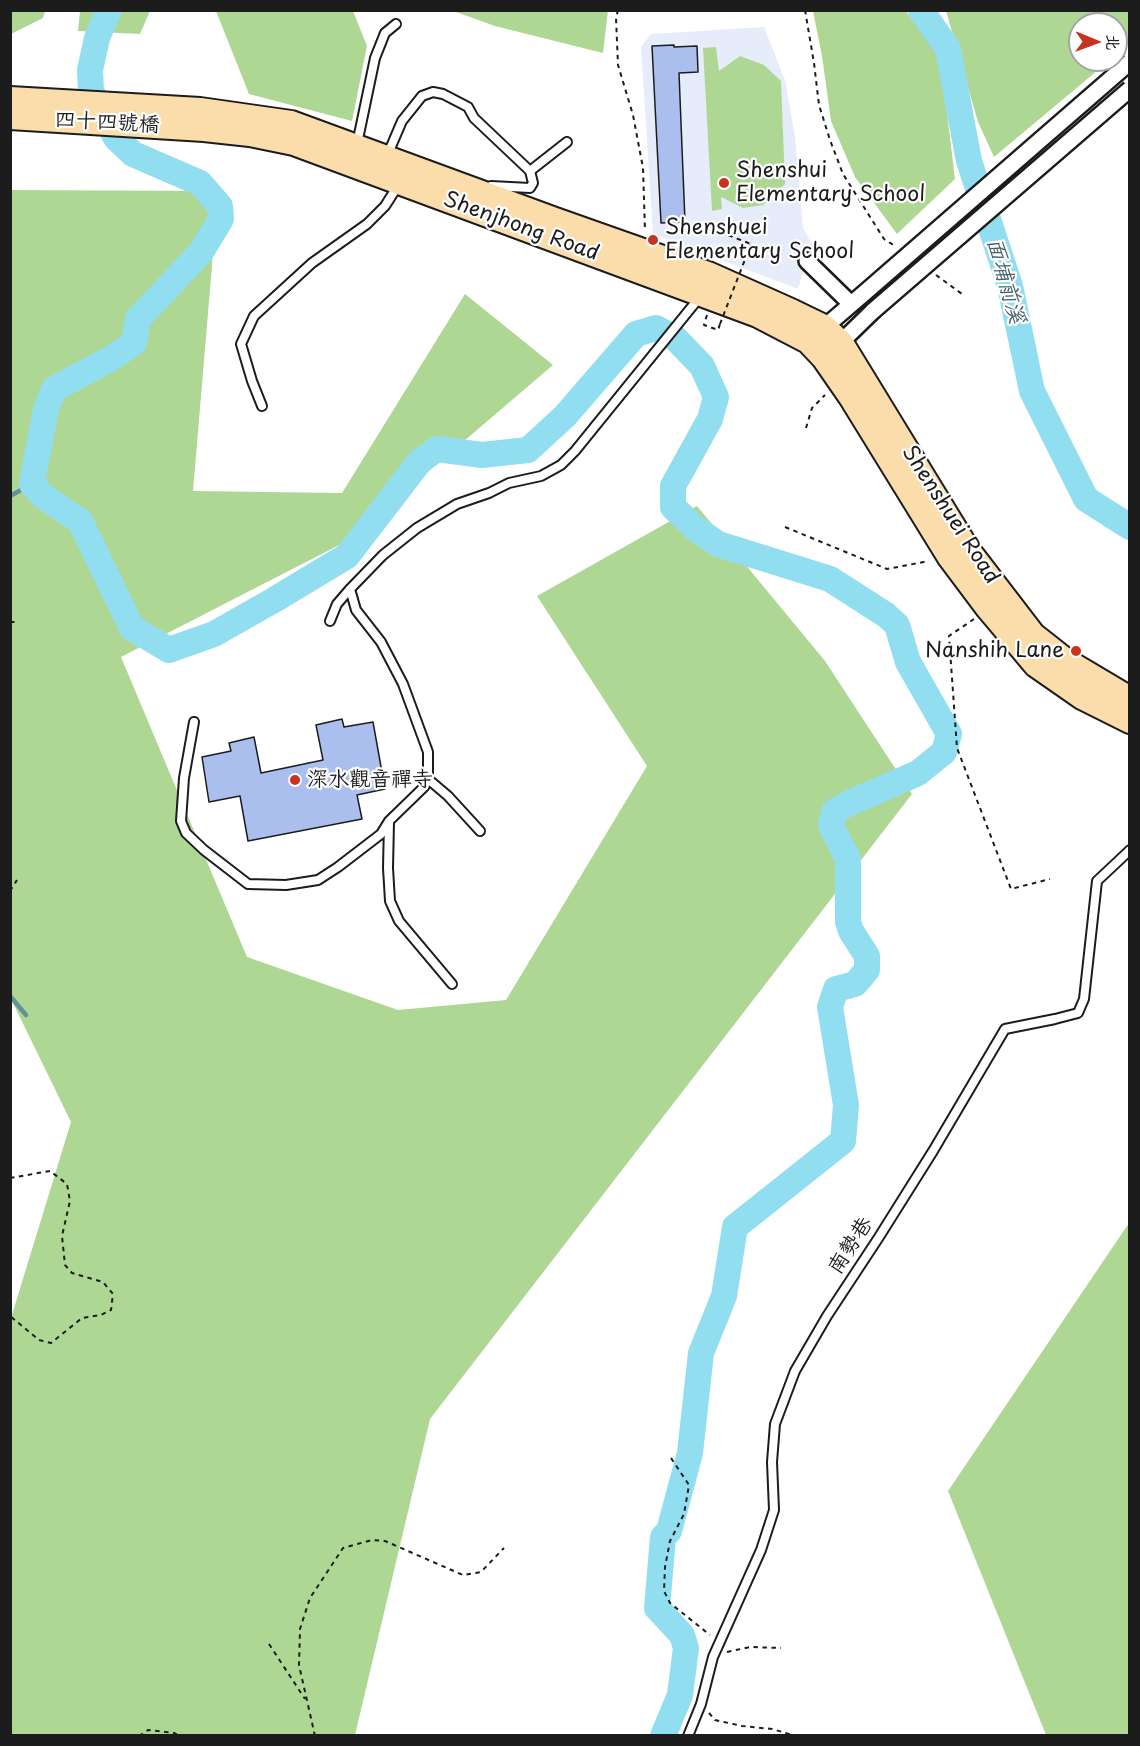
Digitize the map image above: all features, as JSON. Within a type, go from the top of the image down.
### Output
[{"type":"main road","name":"四十四號橋","points":[[10,99],[202,119]]},
{"type":"main road","name":"四十四號橋","points":[[10,117],[202,119]]},
{"type":"main road","name":"Shenjhong Road","points":[[202,119],[250,134],[457,184],[645,252],[706,293]]},
{"type":"main road","name":"Shenjhong Road","points":[[202,119],[291,123],[357,146],[397,168],[706,293],[793,312],[824,342]]},
{"type":"main road","name":"Shenshuei Road","points":[[824,342],[839,380],[949,556],[988,609],[1036,665],[1082,697],[1130,721]]},
{"type":"main road","name":"Shenshuei Road","points":[[824,342],[967,549],[1033,635],[1066,661],[1130,699]]},
{"type":"street","points":[[824,342],[856,299],[1130,62]]},
{"type":"street","points":[[824,342],[873,311],[1130,89]]},
{"type":"street","points":[[807,261],[856,299]]},
{"type":"lane","points":[[357,146],[375,58],[385,33],[396,24]]},
{"type":"lane","points":[[262,406],[241,344],[254,316],[312,263],[367,224],[385,206],[397,168],[402,121],[423,96],[433,92],[443,94],[468,107],[474,118],[530,171],[533,183],[530,188],[457,184]]},
{"type":"lane","points":[[530,171],[567,142]]},
{"type":"lane","points":[[330,621],[337,604],[350,589],[383,555],[417,528],[457,504],[509,483],[541,476],[561,465],[706,293]]},
{"type":"lane","points":[[194,722],[184,778],[181,821],[186,833],[204,850],[248,884],[286,885],[318,880],[381,834],[389,821],[424,787],[428,779],[428,752],[403,684],[381,642],[357,610],[350,589]]},
{"type":"lane","points":[[428,779],[448,796],[480,831]]},
{"type":"lane","points":[[389,821],[390,901],[399,921],[452,984]]},
{"type":"lane","name":"南勢巷","points":[[688,1736],[701,1704],[713,1657],[761,1550],[774,1510],[772,1462],[775,1424],[795,1371],[827,1316],[933,1151],[1005,1029],[1078,1013],[1084,999],[1097,881],[1130,850]]},
{"type":"path","points":[[618,10],[616,18],[618,65],[633,115],[643,168],[645,252]]},
{"type":"path","points":[[805,10],[819,105],[830,140],[843,174],[884,238],[894,245]]},
{"type":"path","points":[[706,293],[704,325],[717,330],[751,244],[720,232]]},
{"type":"path","points":[[933,273],[962,294]]},
{"type":"path","points":[[806,428],[812,408],[839,380]]},
{"type":"path","points":[[785,527],[887,569],[949,556]]},
{"type":"path","points":[[988,609],[949,636],[957,748],[1011,889],[1050,879]]},
{"type":"path","points":[[10,622],[17,622]]},
{"type":"path","points":[[10,891],[17,880]]},
{"type":"path","points":[[10,1178],[50,1171],[67,1184],[70,1201],[62,1236],[65,1265],[72,1273],[103,1282],[113,1294],[111,1310],[101,1315],[82,1318],[51,1342],[39,1340],[10,1316]]},
{"type":"path","points":[[671,1458],[688,1485],[684,1514],[670,1541],[665,1567],[664,1591],[670,1603],[720,1643]]},
{"type":"path","points":[[315,1736],[299,1665],[300,1629],[310,1598],[343,1548],[372,1540],[385,1541],[463,1575],[481,1572],[504,1548]]},
{"type":"path","points":[[269,1644],[307,1702]]},
{"type":"path","points":[[713,1657],[750,1647],[782,1648]]},
{"type":"path","points":[[701,1704],[715,1720],[772,1729],[796,1736]]},
{"type":"path","points":[[139,1736],[148,1730],[174,1733],[180,1736]]},
{"type":"shaded area","name":"Shenshui Elementary School","points":[[764,27],[785,80],[795,137],[803,228],[812,244],[798,289],[653,234],[641,47],[651,34]]},
{"type":"green space","points":[[11,10],[45,11],[43,18],[11,34]]},
{"type":"green space","points":[[80,10],[150,11],[140,34],[78,31]]},
{"type":"green space","points":[[216,11],[353,11],[367,46],[352,121],[249,94]]},
{"type":"green space","points":[[453,11],[608,11],[603,53],[495,26]]},
{"type":"green space","points":[[813,11],[906,11],[935,50],[943,80],[955,179],[897,234],[855,177],[831,121]]},
{"type":"green space","points":[[946,11],[1129,11],[1128,45],[1128,12],[1068,12],[1068,72],[1096,72],[994,157],[978,122]]},
{"type":"green space","points":[[716,47],[719,71],[740,56],[764,65],[781,81],[785,184],[763,205],[743,208],[721,197],[722,209],[712,211],[703,48]]},
{"type":"green space","points":[[11,190],[216,191],[193,491],[342,493],[465,294],[553,365],[347,541],[121,657],[247,957],[398,1010],[506,1000],[647,766],[537,596],[697,506],[825,661],[912,794],[430,1419],[355,1735],[11,1735],[11,1318],[71,1122],[11,999]]},
{"type":"green space","points":[[1129,1223],[1129,1735],[1046,1735],[948,1491]]},
{"type":"building","points":[[674,45],[674,47],[697,46],[698,72],[679,73],[685,222],[661,223],[652,46]]},
{"type":"building","name":"深水觀音禪寺","points":[[342,719],[344,727],[373,722],[385,789],[357,795],[362,819],[248,841],[240,796],[209,802],[202,757],[231,751],[229,743],[254,737],[261,773],[323,760],[316,725]]},
{"type":"waterway","points":[[109,10],[97,38],[90,70],[91,91],[116,138],[133,154],[200,183],[220,206],[221,219],[201,252],[138,319],[134,343],[110,359],[54,389],[46,409],[32,484],[44,497],[80,521],[132,628],[169,650],[214,634],[274,600],[347,556],[420,461],[437,449],[482,455],[528,450],[565,416],[636,334],[656,328],[675,338],[702,366],[716,397],[710,419],[673,486],[673,507],[695,528],[718,544],[830,579],[886,615],[897,625],[908,662],[949,734],[944,752],[918,773],[834,812],[831,826],[848,859],[848,922],[867,956],[867,970],[855,984],[836,989],[830,1007],[846,1105],[843,1141],[735,1227],[724,1296],[701,1353],[690,1453],[669,1531],[663,1537],[657,1608],[682,1635],[686,1648],[680,1695],[663,1736]]},
{"type":"waterway","name":"面埔前溪","points":[[921,10],[948,49],[969,161],[1010,286],[1032,391],[1086,499],[1130,527]]},
{"type":"waterway","points":[[10,496],[32,484]]},
{"type":"waterway","points":[[10,996],[26,1015]]},
{"type":"place","name":"Shenshui Elementary School","points":[[724,183]]},
{"type":"place","name":"Shenshuei Elementary School","points":[[653,240]]},
{"type":"place","name":"Nanshih Lane","points":[[1076,651]]},
{"type":"place","name":"深水觀音禪寺","points":[[295,780]]}]
